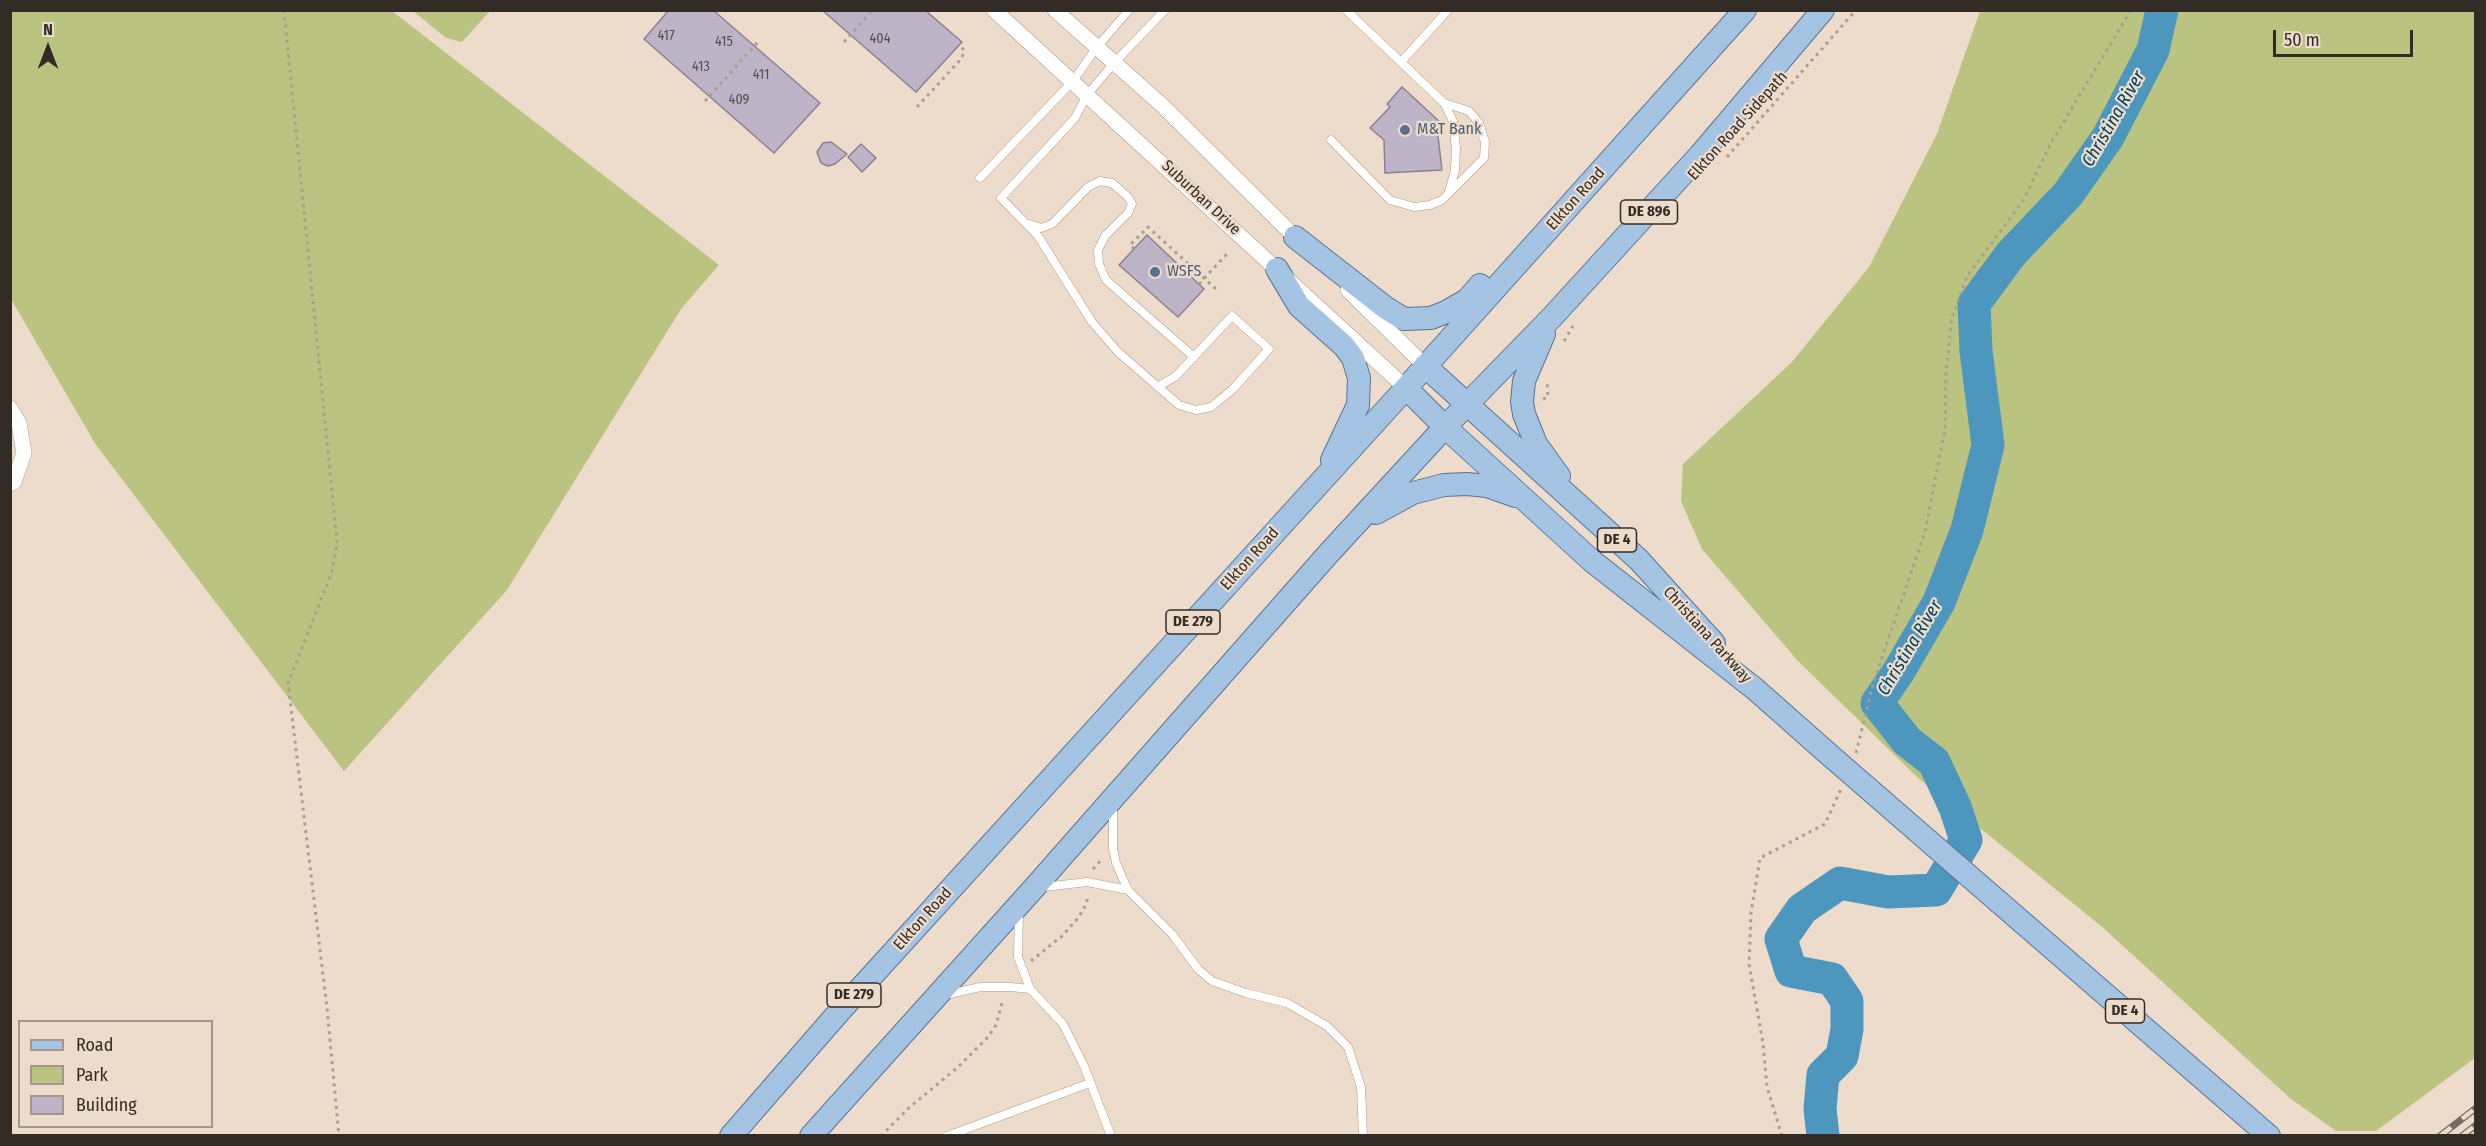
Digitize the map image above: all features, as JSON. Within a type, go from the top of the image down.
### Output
[{"type":"main road","name":"Elkton Road","points":[[731,1136],[839,1011],[1406,388],[1746,10]]},
{"type":"main road","name":"DE 896","points":[[1466,405],[1553,316],[1700,155],[1823,10]]},
{"type":"main road","points":[[1295,237],[1386,308],[1404,319],[1431,318],[1467,300],[1562,193],[1596,176]]},
{"type":"main road","points":[[1277,269],[1299,306],[1344,346],[1353,358],[1359,378],[1358,405],[1323,479]]},
{"type":"main road","points":[[1553,316],[1532,358],[1524,381],[1524,414],[1536,444],[1594,519]]},
{"type":"main road","name":"Christiana Parkway","points":[[1425,366],[1639,560],[1755,689]]},
{"type":"main road","name":"Christiana Parkway","points":[[1406,388],[1445,427],[1592,561],[1755,689]]},
{"type":"main road","points":[[811,1136],[1466,405]]},
{"type":"main road","points":[[1358,523],[1413,493],[1444,485],[1487,486],[1527,502]]},
{"type":"main road","name":"DE 4","points":[[1755,689],[2269,1136]]},
{"type":"street","name":"Suburban Drive","points":[[994,10],[1406,388]]},
{"type":"street","points":[[1055,10],[1164,106],[1425,366]]},
{"type":"street","points":[[10,408],[19,423],[24,453],[14,482],[10,484]]},
{"type":"lane","points":[[980,178],[1072,81],[1129,10]]},
{"type":"lane","points":[[1159,386],[1176,376],[1232,316],[1269,349],[1232,390],[1211,407],[1196,410],[1179,405],[1118,352],[1092,322],[1038,236],[1028,223],[1001,198],[1075,118],[1087,95],[1114,63],[1165,10]]},
{"type":"lane","points":[[1346,10],[1444,103],[1453,121],[1456,149],[1455,170],[1449,192]]},
{"type":"lane","points":[[1402,61],[1448,10]]},
{"type":"lane","points":[[1331,140],[1390,200],[1414,207],[1430,205],[1442,200],[1484,158],[1485,142],[1479,123],[1469,111],[1444,103]]},
{"type":"lane","points":[[1028,223],[1041,228],[1052,224],[1088,187],[1100,181],[1112,183],[1128,197],[1132,204],[1128,213],[1105,236],[1098,250],[1099,264],[1106,280],[1194,357]]},
{"type":"lane","points":[[1113,799],[1114,852],[1116,863],[1128,890],[1172,934],[1198,969],[1212,981],[1287,1004],[1327,1026],[1348,1047],[1361,1087],[1363,1136]]},
{"type":"lane","points":[[1111,1136],[1063,1024],[1030,990],[1018,957],[1027,895],[1087,882],[1128,890]]},
{"type":"lane","points":[[934,997],[980,987],[1011,987],[1030,990]]},
{"type":"lane","points":[[947,1136],[1090,1083]]},
{"type":"path","points":[[284,10],[337,542],[332,572],[288,683],[327,1008],[339,1136]]},
{"type":"path","points":[[844,42],[873,10]]},
{"type":"path","name":"Elkton Road Sidepath","points":[[1725,160],[1856,10]]},
{"type":"path","points":[[1855,755],[1860,745],[1873,684],[1925,532],[1944,429],[1946,371],[1952,317],[1967,276],[2023,201],[2051,143],[2131,10]]},
{"type":"path","points":[[705,101],[759,41]]},
{"type":"path","points":[[917,107],[962,58],[964,50],[959,45]]},
{"type":"path","points":[[1134,249],[1130,245],[1148,226],[1218,291]]},
{"type":"path","points":[[1199,284],[1227,254]]},
{"type":"path","points":[[1562,345],[1580,319]]},
{"type":"path","points":[[1541,399],[1548,398],[1547,374]]},
{"type":"path","points":[[1782,1136],[1767,1087],[1763,1043],[1749,964],[1751,913],[1760,858],[1825,824],[1842,785]]},
{"type":"path","points":[[1036,959],[1078,918],[1087,903],[1087,875],[1107,854],[1114,852]]},
{"type":"path","points":[[881,1136],[988,1037],[996,1025],[1002,1004]]},
{"type":"green space","points":[[10,11],[392,11],[719,265],[681,309],[507,590],[344,771],[96,445],[11,299]]},
{"type":"green space","points":[[413,11],[490,11],[462,42],[446,38]]},
{"type":"green space","points":[[1980,11],[2475,11],[2475,1058],[2376,1131],[2336,1131],[2291,1099],[2101,926],[1917,777],[1797,660],[1702,549],[1681,501],[1683,464],[1792,362],[1869,267],[1937,134]]},
{"type":"building","points":[[669,10],[713,10],[820,103],[774,153],[644,39]]},
{"type":"building","points":[[822,10],[925,10],[962,42],[916,92]]},
{"type":"building","name":"M&T Bank","points":[[1402,87],[1441,123],[1437,128],[1442,170],[1385,173],[1384,140],[1370,128],[1390,107],[1387,104]]},
{"type":"building","points":[[831,142],[847,154],[835,164],[828,166],[821,163],[817,152],[823,143]]},
{"type":"building","points":[[861,144],[876,158],[862,172],[848,157]]},
{"type":"building","points":[[1147,235],[1204,289],[1178,317],[1119,265]]},
{"type":"waterway","name":"Christina River","points":[[1823,1136],[1820,1109],[1823,1075],[1842,1056],[1847,1029],[1847,1001],[1832,979],[1791,971],[1781,939],[1802,909],[1840,883],[1888,892],[1936,890],[1966,840],[1955,807],[1934,762],[1907,741],[1877,703],[1899,671],[1939,602],[1967,530],[1988,445],[1976,351],[1974,304],[2011,254],[2068,194],[2108,137],[2153,50],[2162,10]]},
{"type":"railway","points":[[2440,1136],[2476,1108]]},
{"type":"railway","points":[[2462,1136],[2476,1125]]},
{"type":"place","name":"M&T Bank","points":[[1405,130]]},
{"type":"place","name":"WSFS","points":[[1155,272]]}]
